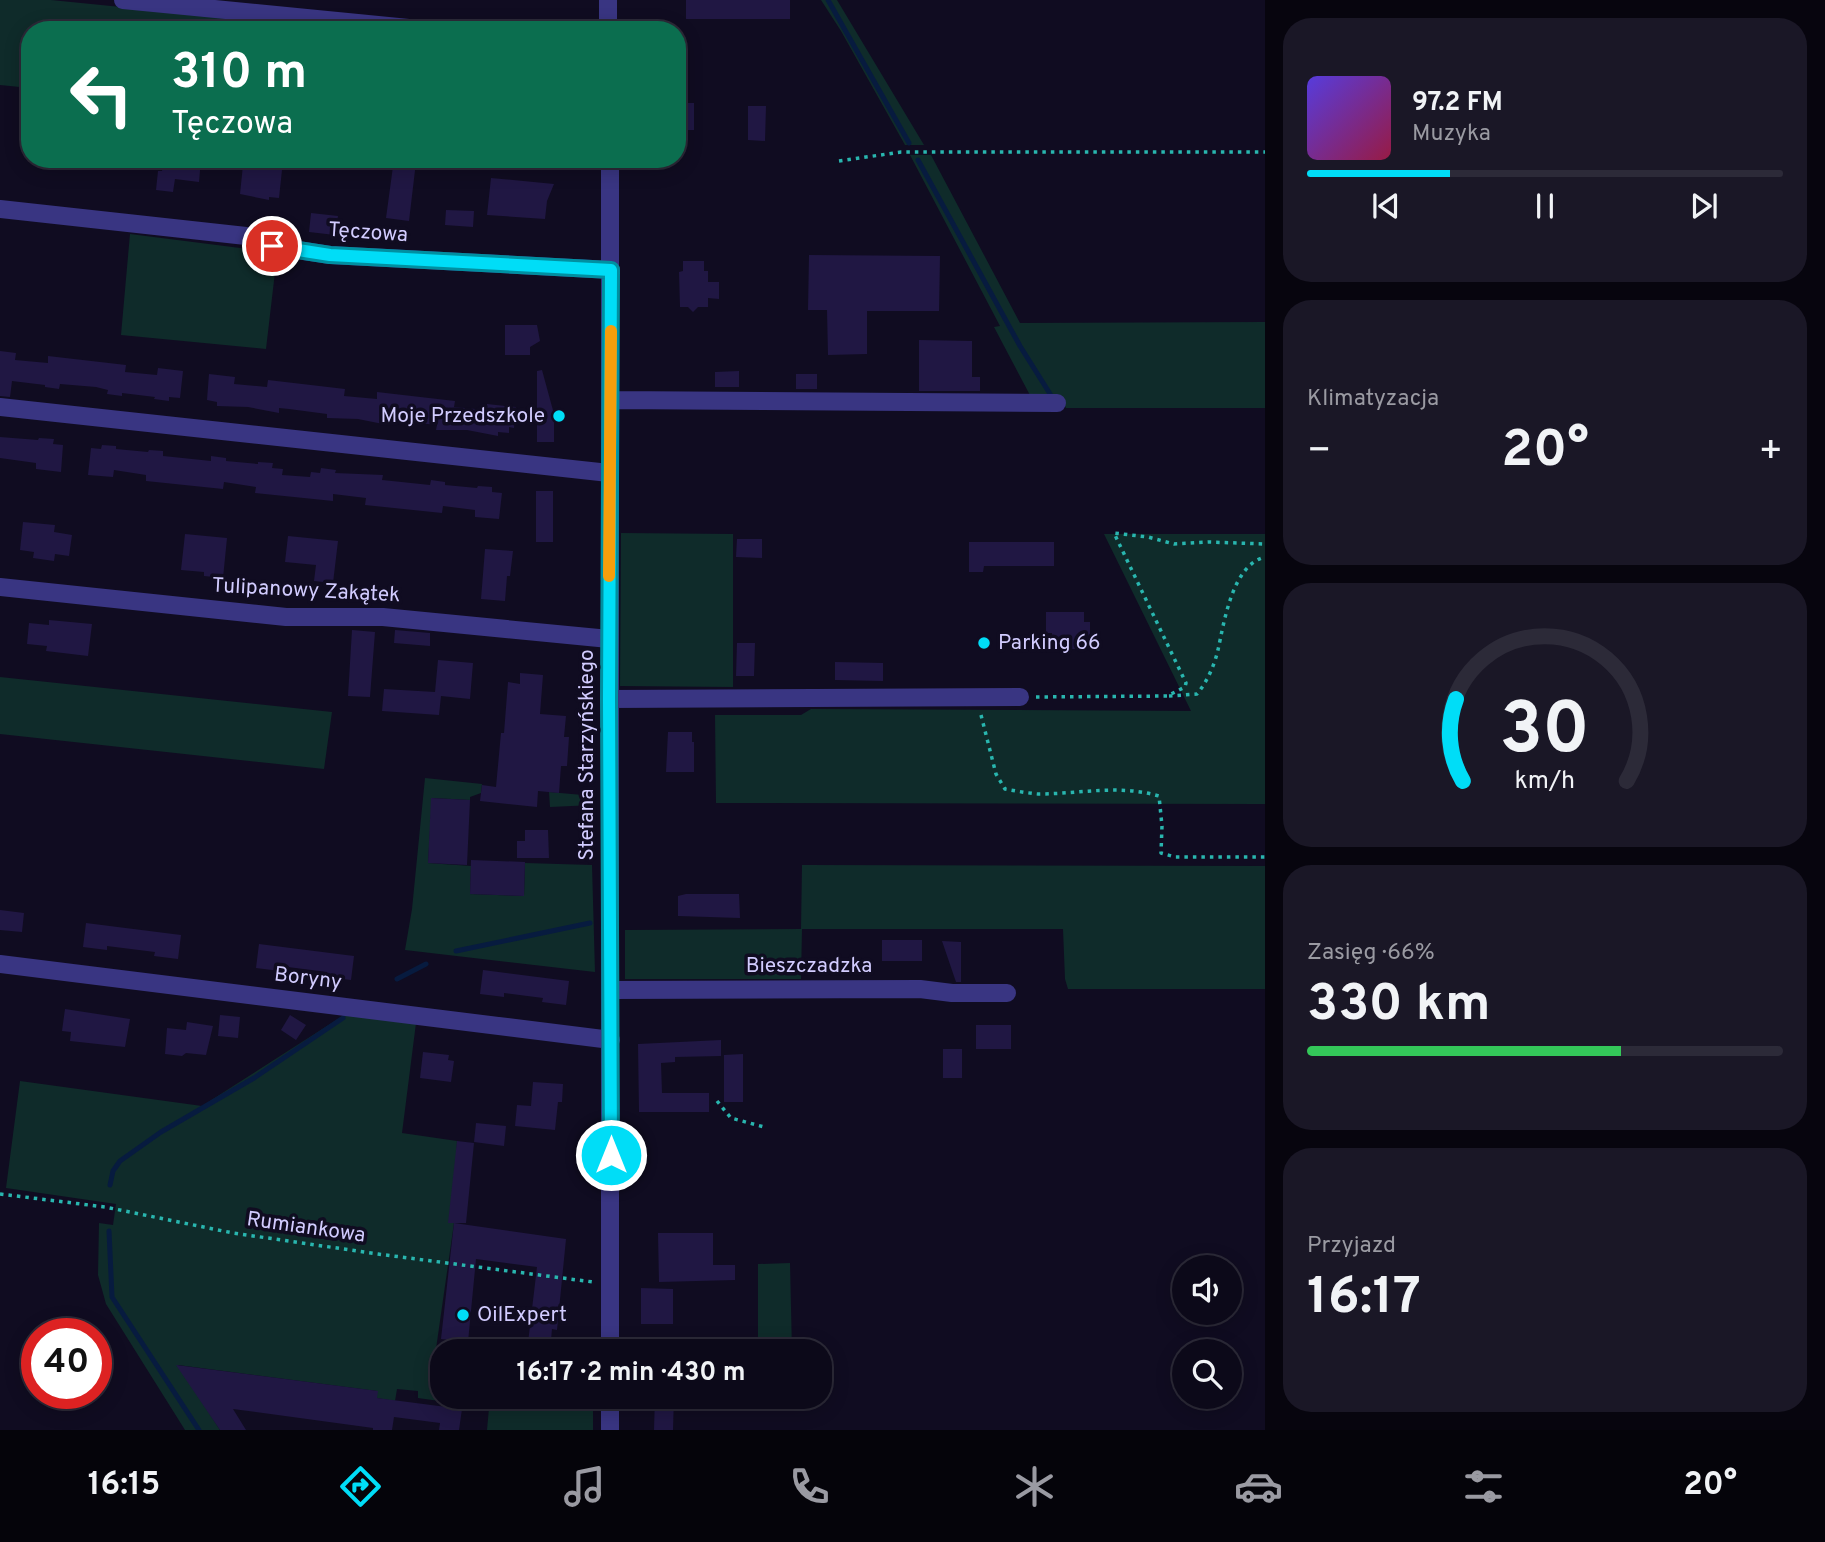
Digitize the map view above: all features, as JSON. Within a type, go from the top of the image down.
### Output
[{"type":"street","points":[[123,0],[332,21]]},
{"type":"street","points":[[608,0],[608,21]]},
{"type":"street","name":"Stefana Starzyńskiego","points":[[610,168],[610,1339]]},
{"type":"street","name":"Tęczowa","points":[[0,209],[246,236],[272,246],[330,255],[611,270]]},
{"type":"street","points":[[611,400],[1057,403]]},
{"type":"street","points":[[0,407],[609,473]]},
{"type":"street","name":"Tulipanowy Zakątek","points":[[0,587],[286,617],[383,617],[609,639]]},
{"type":"street","points":[[609,699],[1020,697]]},
{"type":"street","name":"Boryny","points":[[0,964],[611,1040]]},
{"type":"street","name":"Bieszczadzka","points":[[610,990],[924,989],[953,993],[1007,993]]},
{"type":"street","points":[[610,1409],[610,1430]]},
{"type":"path","points":[[839,161],[901,152],[1265,152]]},
{"type":"path","points":[[1167,696],[1185,687],[1186,683],[1114,533],[1148,537],[1174,544],[1265,544]]},
{"type":"path","points":[[1020,697],[1197,694],[1206,684],[1217,652],[1224,617],[1244,570],[1257,559],[1265,557]]},
{"type":"path","points":[[975,697],[996,774],[1005,789],[1036,794],[1115,789],[1145,792],[1159,796],[1161,853],[1175,857],[1265,858]]},
{"type":"path","points":[[717,1101],[731,1118],[764,1127]]},
{"type":"path","name":"Rumiankowa","points":[[0,1195],[105,1208],[233,1233],[378,1254],[572,1281],[610,1282]]},
{"type":"green space","points":[[0,0],[51,0],[260,21],[21,21],[21,87],[0,85]]},
{"type":"green space","points":[[821,0],[837,0],[924,145],[905,145]]},
{"type":"green space","points":[[910,155],[931,155],[1020,323],[1265,322],[1265,408],[1066,408],[1061,399],[1032,399],[994,327],[1000,326]]},
{"type":"green space","points":[[130,234],[277,255],[266,349],[121,335]]},
{"type":"green space","points":[[621,533],[733,534],[733,687],[620,686]]},
{"type":"green space","points":[[1104,534],[1265,534],[1265,804],[716,803],[715,715],[801,715],[811,709],[1191,711]]},
{"type":"green space","points":[[0,677],[332,712],[324,769],[0,734]]},
{"type":"green space","points":[[425,778],[482,784],[481,793],[470,797],[470,800],[432,798],[428,863],[471,866],[470,894],[524,896],[525,863],[592,865],[595,972],[405,950],[412,909]]},
{"type":"green space","points":[[549,792],[594,796],[593,805],[550,807]]},
{"type":"green space","points":[[802,865],[1265,866],[1265,989],[1068,989],[1065,979],[1063,929],[802,929],[801,979],[625,979],[625,930],[801,929]]},
{"type":"green space","points":[[344,1015],[416,1023],[402,1133],[457,1141],[454,1223],[437,1339],[430,1339],[430,1400],[418,1398],[418,1391],[397,1389],[395,1401],[377,1398],[377,1391],[178,1365],[220,1430],[185,1430],[106,1304],[98,1275],[99,1223],[113,1225],[116,1204],[6,1188],[20,1081],[202,1106]]},
{"type":"green space","points":[[790,1263],[792,1339],[758,1339],[758,1264]]},
{"type":"green space","points":[[489,1409],[593,1409],[593,1430],[487,1430]]},
{"type":"building","points":[[686,0],[790,0],[790,19],[686,19]]},
{"type":"building","points":[[686,103],[694,103],[694,130],[686,130]]},
{"type":"building","points":[[748,106],[766,106],[765,141],[748,140]]},
{"type":"building","points":[[162,168],[200,168],[199,182],[175,179],[173,192],[156,190],[158,171],[162,171]]},
{"type":"building","points":[[243,168],[282,170],[279,198],[269,197],[269,200],[240,194]]},
{"type":"building","points":[[393,168],[415,168],[409,221],[386,218]]},
{"type":"building","points":[[491,178],[554,184],[547,201],[545,219],[487,215]]},
{"type":"building","points":[[446,210],[474,211],[473,227],[445,225]]},
{"type":"building","points":[[311,213],[338,216],[335,235],[309,232]]},
{"type":"building","points":[[809,255],[940,256],[939,311],[867,311],[867,354],[828,355],[827,310],[808,310]]},
{"type":"building","points":[[683,261],[704,261],[708,282],[719,282],[719,299],[708,298],[708,307],[698,307],[693,312],[688,307],[680,307],[679,272],[683,271]]},
{"type":"building","points":[[505,325],[537,325],[540,341],[530,347],[530,355],[505,355]]},
{"type":"building","points":[[919,340],[972,341],[972,377],[980,377],[980,391],[919,391]]},
{"type":"building","points":[[0,351],[16,353],[15,360],[48,363],[48,356],[126,365],[125,372],[157,375],[158,368],[183,371],[180,398],[169,397],[169,401],[122,393],[122,396],[107,394],[108,390],[96,387],[60,384],[59,389],[12,381],[10,397],[0,396]]},
{"type":"building","points":[[542,370],[554,414],[554,442],[537,442],[537,371]]},
{"type":"building","points":[[739,371],[739,387],[715,387],[715,372]]},
{"type":"building","points":[[209,374],[235,377],[234,384],[267,387],[268,380],[345,389],[344,396],[377,399],[377,392],[455,401],[454,407],[486,410],[487,404],[516,407],[514,428],[509,427],[509,433],[498,432],[498,436],[467,430],[436,430],[437,425],[389,420],[388,425],[358,419],[327,418],[327,414],[289,409],[279,408],[279,413],[248,407],[217,406],[217,402],[207,400]]},
{"type":"building","points":[[796,374],[817,374],[817,389],[796,389]]},
{"type":"building","points":[[0,437],[54,439],[53,444],[63,445],[61,472],[36,469],[36,463],[0,458]]},
{"type":"building","points":[[102,445],[116,446],[116,449],[163,451],[163,456],[211,461],[211,456],[226,458],[226,461],[273,463],[272,468],[283,469],[282,475],[310,477],[311,472],[320,473],[321,468],[336,470],[335,473],[383,475],[382,480],[430,485],[431,480],[445,482],[445,485],[492,487],[492,492],[502,493],[499,519],[475,517],[475,510],[443,506],[442,513],[365,505],[366,498],[333,494],[333,501],[255,493],[256,487],[224,482],[223,489],[146,481],[146,475],[114,470],[113,477],[88,475],[91,448],[101,449]]},
{"type":"building","points":[[536,491],[553,491],[553,542],[536,542]]},
{"type":"building","points":[[23,522],[55,525],[54,532],[72,535],[69,556],[55,554],[54,561],[33,558],[34,552],[20,550]]},
{"type":"building","points":[[185,534],[227,538],[223,578],[204,576],[204,572],[181,570]]},
{"type":"building","points":[[288,536],[338,541],[333,583],[314,581],[316,565],[285,562]]},
{"type":"building","points":[[737,539],[762,539],[762,558],[736,557]]},
{"type":"building","points":[[969,542],[1054,542],[1054,566],[984,566],[983,572],[969,572]]},
{"type":"building","points":[[485,549],[513,551],[505,601],[481,599]]},
{"type":"building","points":[[1046,612],[1084,612],[1084,622],[1090,622],[1090,642],[1077,642],[1077,649],[1052,649],[1052,633],[1046,633]]},
{"type":"building","points":[[49,620],[92,624],[88,656],[46,651],[47,646],[27,644],[29,623],[49,625]]},
{"type":"building","points":[[352,630],[375,632],[370,697],[348,696]]},
{"type":"building","points":[[395,630],[430,633],[430,646],[394,643]]},
{"type":"building","points":[[737,643],[755,643],[754,676],[736,676]]},
{"type":"building","points":[[438,660],[473,663],[470,699],[441,696],[439,715],[382,711],[384,689],[435,692]]},
{"type":"building","points":[[835,662],[883,663],[883,681],[835,680]]},
{"type":"building","points":[[520,673],[543,675],[540,714],[566,716],[564,737],[569,737],[567,766],[561,766],[559,793],[538,791],[537,807],[480,801],[482,785],[496,787],[508,682],[520,684]]},
{"type":"building","points":[[668,732],[692,732],[694,772],[666,772]]},
{"type":"building","points":[[431,798],[470,800],[467,865],[428,863]]},
{"type":"building","points":[[525,830],[548,830],[549,858],[517,858],[517,841],[525,841]]},
{"type":"building","points":[[471,860],[525,862],[524,896],[470,894]]},
{"type":"building","points":[[739,894],[740,918],[678,916],[678,896]]},
{"type":"building","points":[[0,910],[24,913],[22,932],[0,930]]},
{"type":"building","points":[[86,923],[181,935],[178,959],[154,956],[155,952],[107,946],[107,950],[83,947]]},
{"type":"building","points":[[882,940],[922,940],[922,961],[882,961]]},
{"type":"building","points":[[942,941],[961,942],[961,982],[956,982]]},
{"type":"building","points":[[259,944],[354,956],[351,980],[327,977],[327,972],[280,966],[280,971],[256,968]]},
{"type":"building","points":[[483,970],[569,981],[566,1005],[542,1002],[543,998],[504,993],[504,997],[480,994]]},
{"type":"building","points":[[65,1009],[130,1019],[125,1047],[70,1041],[71,1032],[62,1031]]},
{"type":"building","points":[[220,1015],[240,1017],[238,1038],[218,1036]]},
{"type":"building","points":[[290,1015],[306,1025],[296,1040],[281,1030]]},
{"type":"building","points":[[187,1022],[213,1026],[206,1055],[165,1054],[167,1028],[186,1030]]},
{"type":"building","points":[[976,1025],[1011,1025],[1011,1049],[976,1049]]},
{"type":"building","points":[[721,1040],[721,1056],[675,1057],[675,1062],[661,1063],[662,1093],[709,1093],[709,1112],[639,1112],[638,1044]]},
{"type":"building","points":[[943,1049],[962,1049],[962,1078],[943,1078]]},
{"type":"building","points":[[423,1052],[449,1055],[448,1060],[454,1061],[451,1082],[420,1078]]},
{"type":"building","points":[[743,1054],[743,1102],[724,1102],[724,1055]]},
{"type":"building","points":[[533,1082],[563,1084],[555,1130],[515,1126],[517,1105],[531,1106]]},
{"type":"building","points":[[476,1123],[506,1126],[504,1146],[474,1142]]},
{"type":"building","points":[[457,1141],[474,1143],[466,1223],[448,1223]]},
{"type":"building","points":[[454,1223],[566,1239],[557,1330],[552,1329],[551,1339],[528,1339],[537,1267],[476,1259],[468,1339],[441,1339]]},
{"type":"building","points":[[658,1233],[713,1233],[713,1265],[735,1265],[735,1280],[659,1282]]},
{"type":"building","points":[[641,1288],[673,1289],[673,1324],[641,1324]]},
{"type":"building","points":[[176,1365],[378,1391],[377,1398],[430,1405],[430,1409],[462,1409],[459,1430],[439,1430],[440,1423],[394,1417],[392,1430],[373,1430],[233,1409],[246,1430],[220,1430]]},
{"type":"building","points":[[655,1409],[674,1409],[673,1430],[654,1430]]},
{"type":"waterway","points":[[828,0],[909,143]]},
{"type":"waterway","points":[[918,160],[1020,346],[1052,397]]},
{"type":"waterway","points":[[456,951],[590,923]]},
{"type":"waterway","points":[[397,979],[426,964]]},
{"type":"waterway","points":[[110,1185],[113,1171],[120,1161],[161,1132],[254,1078],[343,1018]]},
{"type":"waterway","points":[[109,1231],[112,1297],[199,1430]]},
{"type":"slow traffic","points":[[609,576],[611,331]]},
{"type":"place","name":"Moje Przedszkole","points":[[559,416]]},
{"type":"place","name":"Parking 66","points":[[984,643]]},
{"type":"place","name":"OilExpert","points":[[463,1315]]},
{"type":"route","points":[[272,246],[330,255],[611,270],[611,1155]]}]
